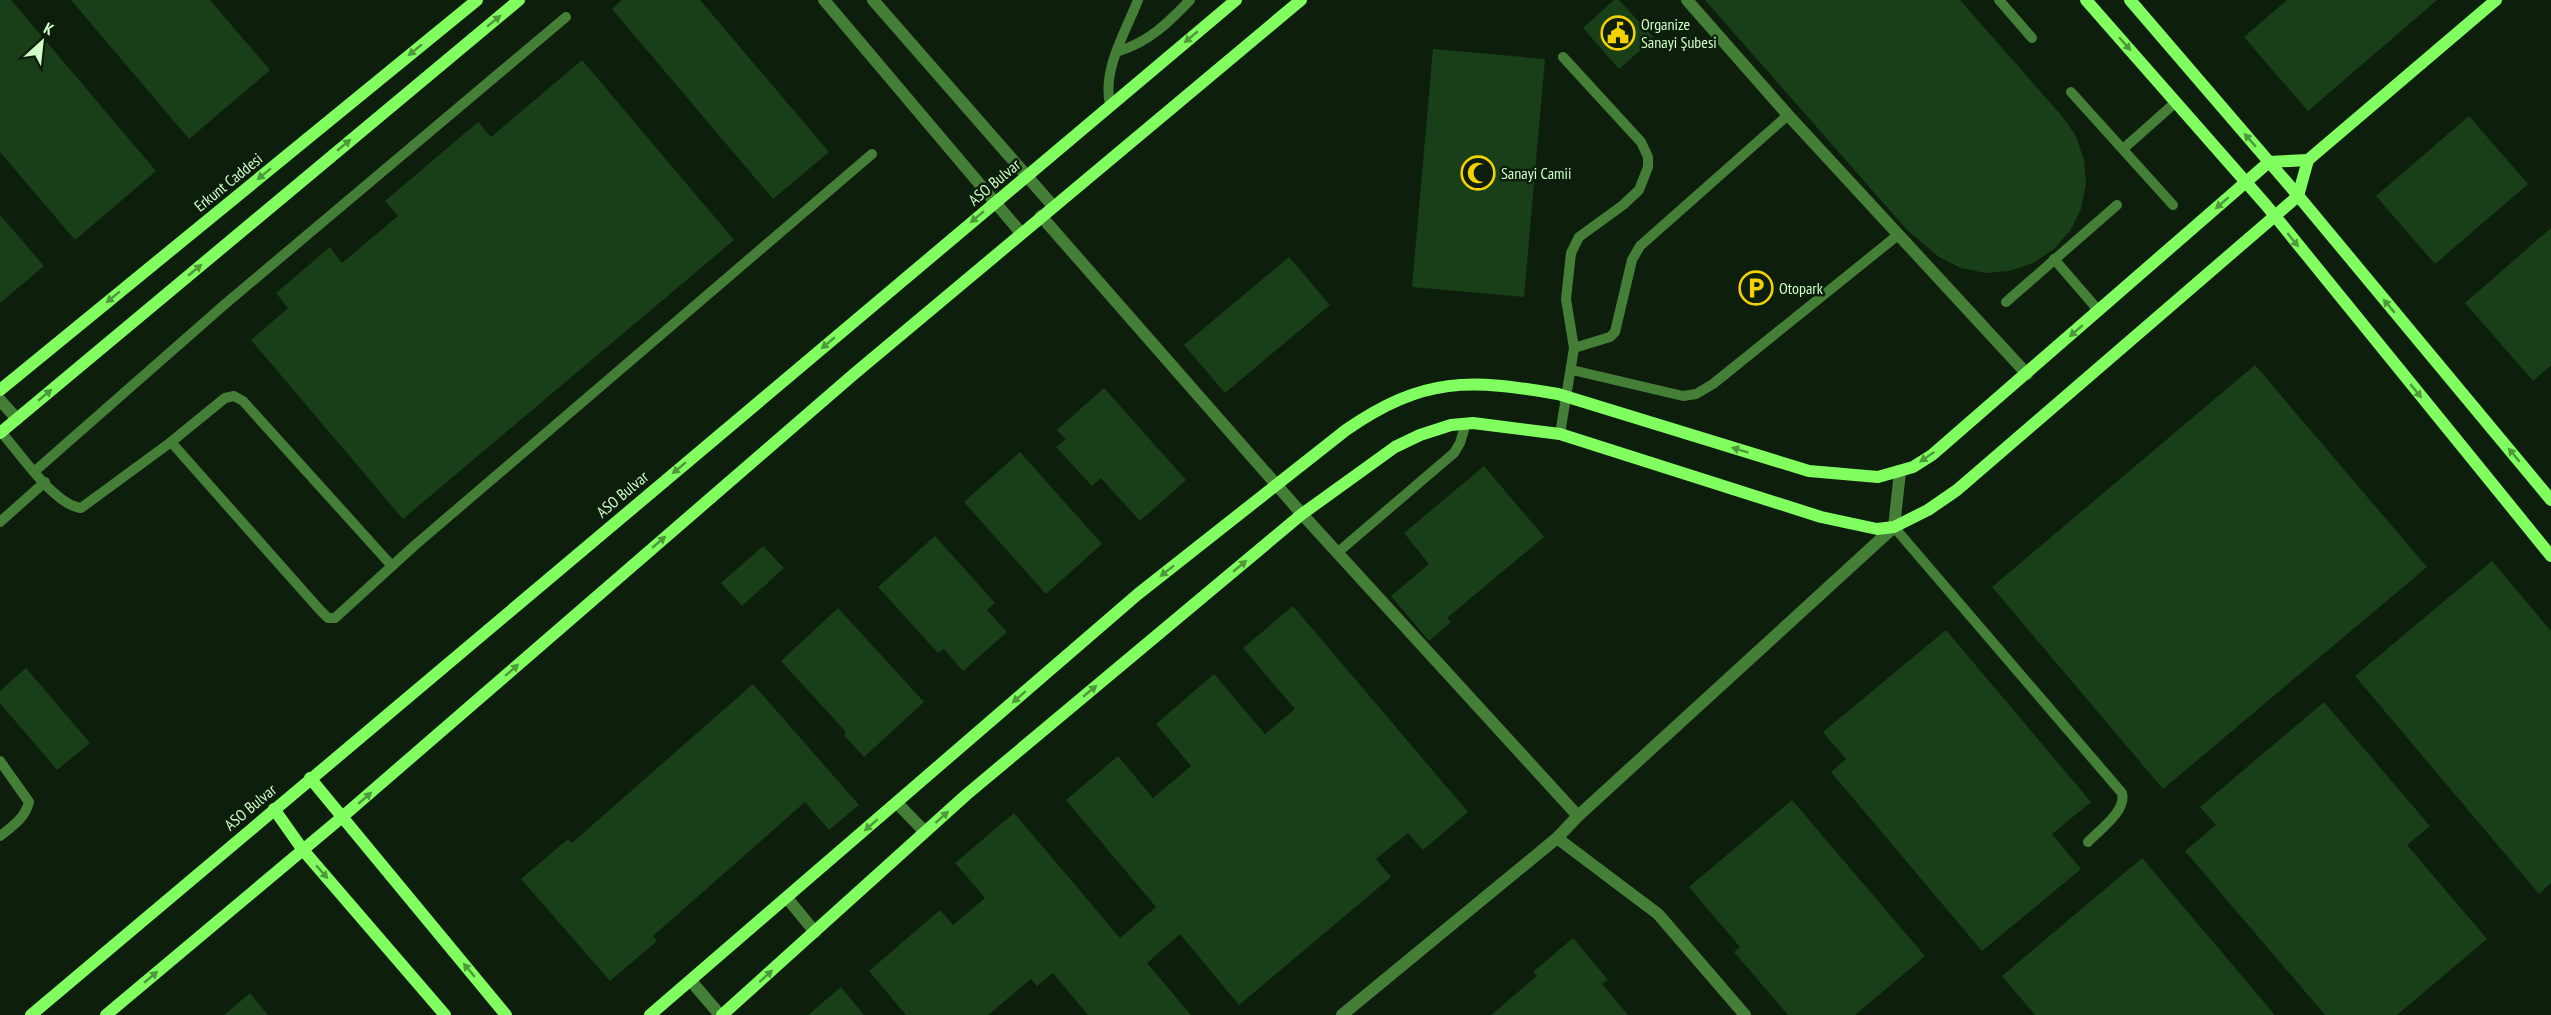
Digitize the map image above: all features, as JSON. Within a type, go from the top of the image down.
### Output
[{"type":"street","name":"Erkunt Caddesi","points":[[0,390],[477,0]]},
{"type":"street","points":[[1,432],[519,0]]},
{"type":"street","points":[[824,0],[1021,232]]},
{"type":"street","points":[[873,0],[1053,206]]},
{"type":"street","name":"ASO Bulvar","points":[[32,1015],[310,778],[1236,0]]},
{"type":"street","points":[[106,1015],[341,818],[1021,232],[1301,0]]},
{"type":"street","points":[[1687,0],[1788,115],[2027,374]]},
{"type":"street","points":[[2086,0],[2246,182],[2551,556]]},
{"type":"street","points":[[2130,0],[2298,196],[2551,500]]},
{"type":"street","points":[[1342,1015],[1557,838],[1578,816],[1894,527],[1928,510],[1957,490],[2298,196],[2308,160],[2496,0]]},
{"type":"street","points":[[650,1015],[1138,594],[1362,419],[1402,400],[1438,387],[1481,383],[1568,397],[1809,471],[1878,477],[1900,472],[1932,455],[2269,162],[2308,160]]},
{"type":"street","points":[[1041,216],[1302,514],[1578,816]]},
{"type":"street","points":[[0,400],[17,419]]},
{"type":"street","points":[[691,981],[721,1015],[925,832],[1302,514],[1395,447],[1420,435],[1466,423],[1510,426],[1560,434],[1821,518],[1877,529],[1894,527]]},
{"type":"street","points":[[1894,527],[1900,472]]},
{"type":"street","points":[[310,778],[506,1015]]},
{"type":"street","points":[[897,803],[925,832]]},
{"type":"street","points":[[274,809],[303,850],[445,1015]]},
{"type":"street","points":[[1557,838],[1658,914],[1745,1015]]},
{"type":"street","points":[[787,898],[815,932]]},
{"type":"lane","points":[[1110,104],[1109,78],[1138,0]]},
{"type":"lane","points":[[1119,51],[1135,46],[1156,32],[1190,0]]},
{"type":"lane","points":[[1999,0],[2032,38]]},
{"type":"lane","points":[[35,471],[224,305],[566,17]]},
{"type":"lane","points":[[1560,434],[1568,397],[1574,348],[1566,299],[1574,244],[1579,237],[1623,205],[1639,190],[1645,180],[1648,157],[1641,142],[1563,57]]},
{"type":"lane","points":[[2072,92],[2173,205]]},
{"type":"lane","points":[[2122,149],[2175,102]]},
{"type":"lane","points":[[1574,348],[1610,337],[1615,332],[1632,260],[1640,246],[1788,115]]},
{"type":"lane","points":[[171,442],[328,618],[335,618],[392,566],[872,154]]},
{"type":"lane","points":[[2006,302],[2117,205]]},
{"type":"lane","points":[[1572,370],[1683,396],[1696,394],[1713,384],[1898,235]]},
{"type":"lane","points":[[2055,259],[2099,311]]},
{"type":"lane","points":[[1,432],[70,507],[81,508],[171,442],[225,398],[234,396],[243,401],[392,566]]},
{"type":"lane","points":[[1337,553],[1454,453],[1460,443],[1466,423]]},
{"type":"lane","points":[[0,522],[45,482]]},
{"type":"lane","points":[[1894,527],[2122,793],[2124,799],[2121,808],[2088,842]]},
{"type":"lane","points":[[0,761],[29,802],[27,810],[17,823],[0,836]]},
{"type":"building","points":[[0,0],[11,0],[156,171],[75,240],[0,152]]},
{"type":"building","points":[[71,0],[210,0],[270,70],[189,139]]},
{"type":"building","points":[[622,0],[700,0],[829,152],[773,199],[612,9]]},
{"type":"building","name":"Organize Sanayi Şubesi","points":[[1614,0],[1619,0],[1654,38],[1619,69],[1583,28]]},
{"type":"building","points":[[1705,0],[1960,0],[2062,116],[2076,136],[2084,160],[2086,184],[2081,209],[2070,231],[2054,249],[2033,263],[2010,271],[1985,273],[1961,268],[1939,257],[1908,231]]},
{"type":"building","points":[[2287,0],[2437,0],[2308,111],[2244,37]]},
{"type":"building","name":"Sanayi Camii","points":[[1433,49],[1545,59],[1524,297],[1412,287]]},
{"type":"building","points":[[582,60],[734,240],[403,519],[251,340],[288,308],[276,293],[330,247],[342,263],[398,216],[385,201],[478,122],[491,137]]},
{"type":"building","points":[[2469,116],[2528,184],[2435,264],[2376,196]]},
{"type":"building","points":[[0,215],[44,266],[0,303]]},
{"type":"building","points":[[2551,228],[2551,365],[2533,381],[2465,303]]},
{"type":"building","points":[[1289,257],[1330,305],[1225,393],[1184,345]]},
{"type":"building","points":[[2255,365],[2427,567],[2163,789],[1992,587]]},
{"type":"building","points":[[1104,388],[1186,480],[1140,521],[1101,478],[1092,486],[1056,447],[1066,439],[1057,430]]},
{"type":"building","points":[[1020,452],[1102,544],[1046,594],[964,502]]},
{"type":"building","points":[[1484,466],[1544,537],[1447,618],[1451,622],[1429,641],[1391,596],[1429,564],[1404,533]]},
{"type":"building","points":[[935,536],[995,603],[987,610],[1007,632],[963,671],[944,649],[938,653],[878,587]]},
{"type":"building","points":[[763,546],[784,568],[742,606],[721,583]]},
{"type":"building","points":[[2492,561],[2551,631],[2551,883],[2539,894],[2355,676]]},
{"type":"building","points":[[1293,606],[1468,812],[1423,850],[1408,833],[1376,859],[1391,877],[1239,1005],[1180,934],[1147,963],[1191,1015],[1088,1015],[1053,973],[1037,986],[1031,979],[988,1015],[906,1015],[869,971],[940,910],[953,925],[985,898],[955,863],[1014,813],[1120,938],[1156,907],[1066,800],[1118,756],[1153,798],[1191,766],[1156,724],[1214,674],[1265,734],[1295,709],[1243,648]]},
{"type":"building","points":[[838,608],[924,702],[864,757],[844,735],[846,732],[781,661]]},
{"type":"building","points":[[1946,630],[2091,802],[2052,834],[2081,869],[1982,951],[1831,772],[1846,759],[1823,732]]},
{"type":"building","points":[[26,668],[90,743],[57,770],[0,703],[0,691]]},
{"type":"building","points":[[753,684],[859,805],[829,830],[805,802],[653,936],[657,941],[610,981],[521,879],[568,839],[572,843]]},
{"type":"building","points":[[2324,702],[2430,826],[2407,845],[2487,939],[2397,1015],[2325,1015],[2185,851],[2216,825],[2200,807]]},
{"type":"building","points":[[1792,800],[1925,956],[1855,1015],[1788,1015],[1734,952],[1740,947],[1689,887]]},
{"type":"building","points":[[2142,858],[2275,1015],[2035,1015],[2002,976]]},
{"type":"building","points":[[1573,938],[1608,980],[1602,984],[1628,1015],[1491,1015],[1537,976],[1533,972]]},
{"type":"building","points":[[841,987],[864,1015],[808,1015]]},
{"type":"building","points":[[250,993],[268,1015],[224,1015]]},
{"type":"place","name":"Organize Sanayi Şubesi","points":[[1618,33]]},
{"type":"place","name":"Sanayi Camii","points":[[1478,173]]},
{"type":"place","name":"Otopark","points":[[1756,288]]}]
